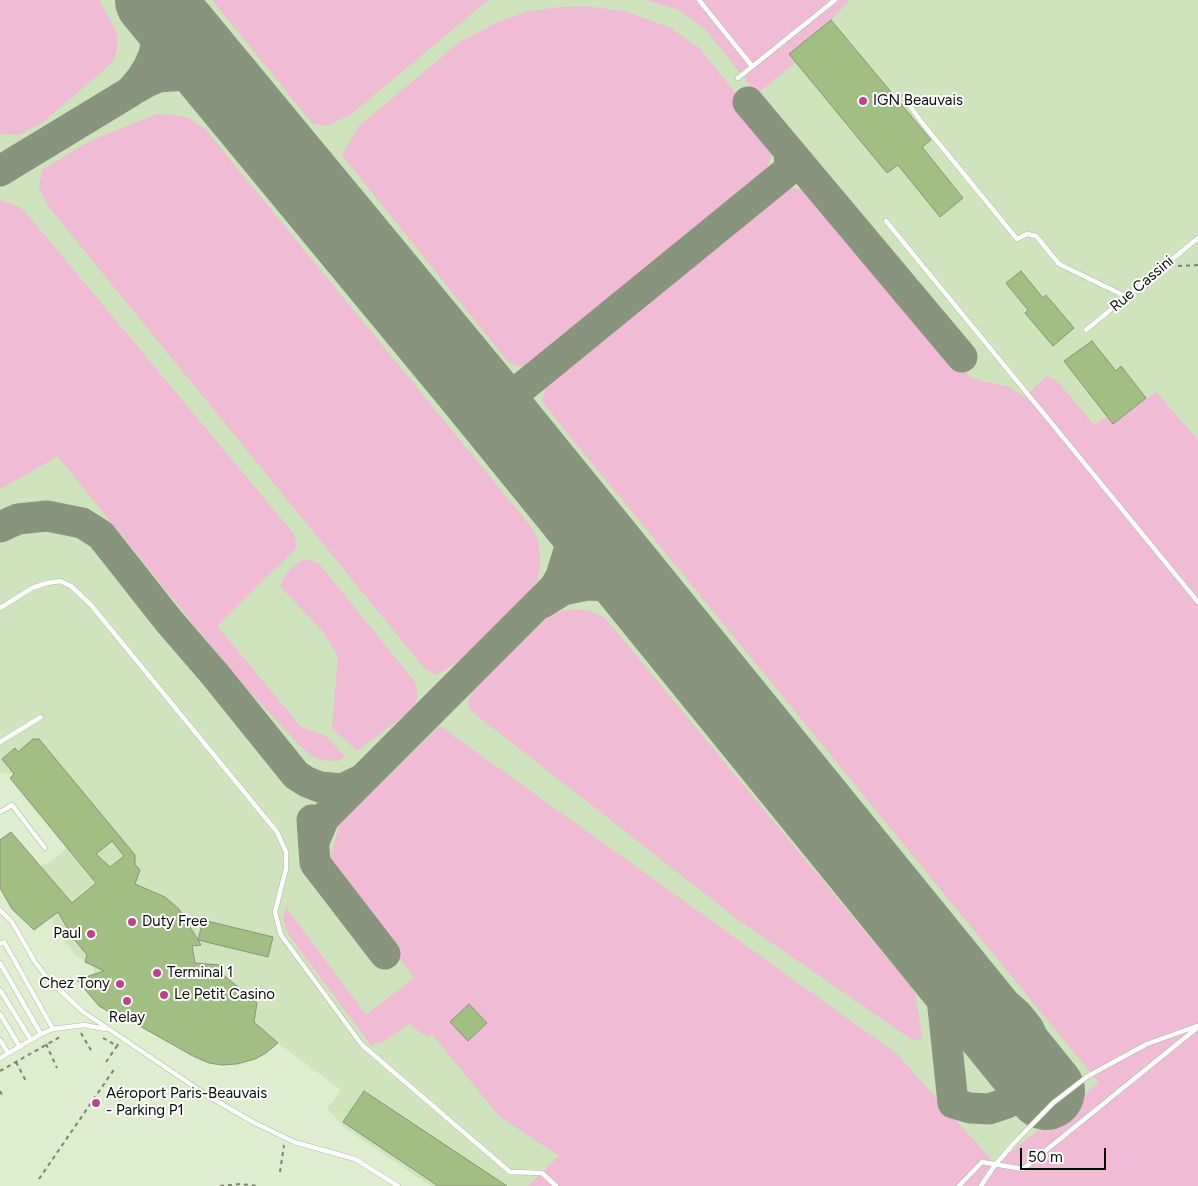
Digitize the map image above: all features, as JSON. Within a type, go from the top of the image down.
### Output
[{"type":"lane","points":[[699,0],[752,66]]},
{"type":"lane","points":[[738,78],[835,0]]},
{"type":"lane","points":[[904,98],[1017,239],[1027,234],[1036,236],[1059,264],[1127,297]]},
{"type":"lane","points":[[886,221],[1198,602]]},
{"type":"lane","name":"Rue Cassini","points":[[1086,330],[1198,238]]},
{"type":"lane","points":[[0,608],[32,588],[47,582],[60,581],[71,586],[91,604],[277,832],[286,852],[286,869],[275,912],[281,935],[362,1045],[510,1172],[542,1173],[556,1186]]},
{"type":"lane","points":[[0,742],[40,717]]},
{"type":"lane","points":[[0,812],[12,805],[45,848]]},
{"type":"lane","points":[[0,910],[8,917],[36,962],[57,988],[82,1011],[214,1099],[252,1122],[314,1148],[355,1159],[398,1186]]},
{"type":"lane","points":[[0,944],[4,942],[53,1030]]},
{"type":"lane","points":[[0,963],[41,1034]]},
{"type":"lane","points":[[0,990],[31,1040]]},
{"type":"lane","points":[[0,1014],[20,1046]]},
{"type":"lane","points":[[0,1058],[41,1034],[53,1030],[84,1025],[113,1032]]},
{"type":"lane","points":[[980,1186],[1015,1142],[1053,1103],[1088,1076],[1147,1044],[1198,1026]]},
{"type":"lane","points":[[959,1186],[982,1162],[1023,1169],[1198,1026]]},
{"type":"lane","points":[[0,1040],[8,1053]]},
{"type":"path","points":[[1163,267],[1198,265]]},
{"type":"path","points":[[76,1033],[90,1033]]},
{"type":"path","points":[[81,1033],[92,1052]]},
{"type":"path","points":[[96,1034],[117,1046]]},
{"type":"path","points":[[0,1072],[62,1036]]},
{"type":"path","points":[[106,1062],[123,1039]]},
{"type":"path","points":[[46,1044],[57,1068]]},
{"type":"path","points":[[16,1062],[27,1083]]},
{"type":"path","points":[[39,1179],[115,1068]]},
{"type":"path","points":[[0,1090],[2,1095]]},
{"type":"path","points":[[280,1172],[284,1137]]},
{"type":"path","points":[[220,1186],[240,1184],[259,1186]]},
{"type":"shaded area","points":[[0,0],[1198,0],[1198,1186],[431,1186],[345,1128],[327,1109],[341,1090],[278,1043],[266,1053],[230,1064],[209,1063],[113,1011],[111,1013],[99,1006],[80,984],[79,979],[92,975],[96,967],[75,955],[61,935],[46,910],[37,872],[41,866],[51,861],[67,848],[10,778],[13,774],[0,772]]},
{"type":"shaded area","points":[[0,0],[99,0],[117,33],[117,49],[113,62],[43,122],[19,135],[0,134]]},
{"type":"shaded area","points":[[212,0],[488,0],[350,115],[327,126],[313,124]]},
{"type":"shaded area","points":[[646,0],[850,0],[831,20],[790,54],[796,62],[757,94],[705,29],[679,10]]},
{"type":"shaded area","points":[[587,6],[627,12],[671,28],[699,48],[734,91],[742,107],[774,148],[767,170],[749,190],[554,352],[531,366],[522,367],[509,363],[342,155],[359,126],[460,42],[498,22],[526,12],[559,7]]},
{"type":"shaded area","points":[[157,114],[189,118],[205,129],[532,528],[538,539],[540,560],[538,579],[527,596],[459,661],[436,675],[425,669],[48,206],[39,188],[42,170],[90,141]]},
{"type":"shaded area","points":[[794,188],[808,191],[854,240],[970,377],[983,382],[1007,386],[1024,397],[1047,376],[1058,382],[1094,425],[1107,417],[1113,424],[1156,392],[1198,440],[1198,1186],[528,1186],[559,1156],[500,1117],[432,1034],[427,1037],[409,1024],[383,1042],[371,1045],[288,934],[283,919],[286,907],[366,1015],[414,978],[329,861],[340,823],[440,726],[897,1054],[995,1164],[1099,1083],[542,402],[545,389],[557,373],[757,207],[781,190]]},
{"type":"shaded area","points":[[0,200],[20,207],[32,220],[294,534],[297,546],[292,553],[217,626],[301,727],[326,736],[346,758],[335,761],[322,760],[312,756],[300,746],[237,678],[56,454],[55,458],[0,489]]},
{"type":"shaded area","points":[[304,559],[320,565],[415,682],[418,697],[412,710],[357,751],[332,728],[338,656],[324,633],[280,586],[292,567]]},
{"type":"shaded area","points":[[577,609],[593,612],[605,618],[915,992],[922,1037],[918,1040],[911,1039],[737,919],[470,710],[468,702],[475,687],[549,616],[564,610]]},
{"type":"building","name":"IGN Beauvais","points":[[831,20],[931,140],[922,147],[963,198],[940,217],[898,165],[887,173],[789,54]]},
{"type":"building","points":[[1021,271],[1043,298],[1046,295],[1074,328],[1053,346],[1025,313],[1028,310],[1006,283]]},
{"type":"building","points":[[1092,341],[1116,371],[1121,366],[1146,398],[1113,424],[1064,361]]},
{"type":"building","points":[[33,739],[39,739],[135,855],[135,864],[140,870],[135,884],[165,897],[179,909],[201,945],[192,946],[195,963],[220,965],[220,972],[257,1003],[254,1022],[278,1043],[255,1059],[237,1064],[222,1065],[209,1063],[193,1056],[113,1011],[111,1013],[99,1006],[77,980],[104,971],[85,962],[87,955],[73,938],[58,912],[34,930],[12,909],[0,888],[0,840],[11,832],[72,903],[96,883],[10,778],[14,774],[2,759],[15,748],[18,752]],"holes":[[[112,841],[124,856],[110,867],[96,854]]]},
{"type":"building","points":[[203,920],[273,937],[268,957],[198,940]]},
{"type":"building","points":[[469,1004],[487,1023],[468,1041],[450,1022]]},
{"type":"building","points":[[364,1091],[507,1186],[438,1186],[343,1122]]},
{"type":"taxiway","points":[[0,171],[130,92],[141,79],[154,55],[157,22],[150,0]]},
{"type":"taxiway","points":[[131,91],[159,77],[185,75],[206,80],[234,97]]},
{"type":"taxiway","points":[[748,102],[962,357]]},
{"type":"taxiway","points":[[479,393],[498,398],[506,398],[514,394],[790,169],[789,151]]},
{"type":"taxiway","points":[[505,427],[506,409],[514,394]]},
{"type":"taxiway","points":[[314,842],[324,818],[555,587],[561,576],[569,550],[570,531],[566,499]]},
{"type":"taxiway","points":[[0,527],[18,519],[47,516],[82,523],[101,535],[168,620],[296,775],[320,787],[342,789],[361,780]]},
{"type":"taxiway","points":[[542,603],[563,590],[587,585],[611,586],[631,594],[653,607]]},
{"type":"taxiway","points":[[312,820],[315,863],[385,954]]},
{"type":"taxiway","points":[[938,960],[953,1103],[970,1108],[989,1109],[1007,1103],[1020,1094],[1029,1078],[1035,1060],[1035,1044],[1029,1029],[1008,1006],[992,1000],[972,1000]]},
{"type":"runway","points":[[154,0],[479,393],[1046,1091]]},
{"type":"place","name":"IGN Beauvais","points":[[863,101]]},
{"type":"place","name":"Duty Free","points":[[132,922]]},
{"type":"place","name":"Paul","points":[[91,934]]},
{"type":"place","name":"Terminal 1","points":[[157,973]]},
{"type":"place","name":"Chez Tony","points":[[120,984]]},
{"type":"place","name":"Le Petit Casino","points":[[164,995]]},
{"type":"place","name":"Relay","points":[[127,1001]]},
{"type":"place","name":"Aéroport Paris-Beauvais - Parking P1","points":[[96,1103]]}]
